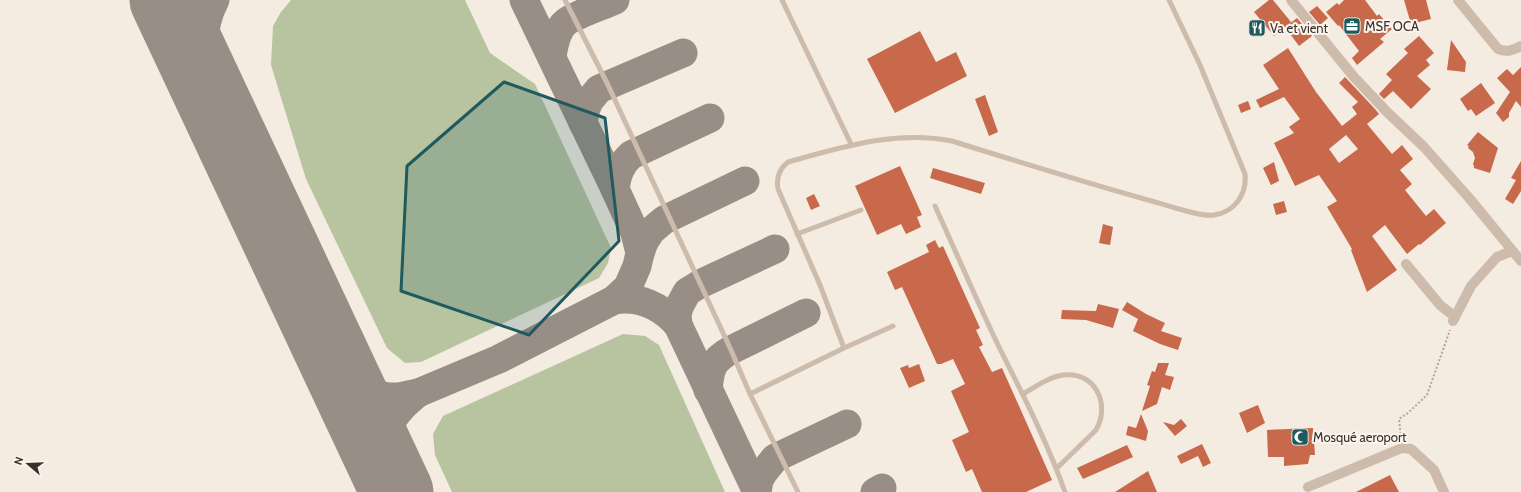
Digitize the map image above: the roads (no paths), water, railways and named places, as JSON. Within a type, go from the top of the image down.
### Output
[{"type":"street","points":[[1291,0],[1354,77],[1387,112],[1424,147],[1470,199],[1521,261]]},
{"type":"street","points":[[1458,0],[1498,49],[1504,52],[1521,46]]},
{"type":"street","points":[[1406,264],[1440,305],[1454,319],[1471,286],[1476,280],[1497,257],[1512,251]]},
{"type":"street","points":[[1308,487],[1402,448],[1411,449],[1434,470],[1444,492]]},
{"type":"lane","points":[[565,0],[608,85],[750,394],[798,492]]},
{"type":"lane","points":[[782,0],[851,144]]},
{"type":"lane","points":[[844,348],[820,285],[778,189],[777,183],[780,170],[788,162],[851,144],[898,138],[940,139],[952,141],[1105,188],[1206,216],[1225,212],[1235,205],[1243,194],[1245,188],[1245,174],[1200,65],[1169,0]]},
{"type":"lane","points":[[935,206],[975,296],[1024,394],[1057,468],[1065,492]]},
{"type":"lane","points":[[797,234],[860,210]]},
{"type":"lane","points":[[750,394],[893,326]]},
{"type":"lane","points":[[1024,394],[1054,377],[1068,374],[1075,375],[1087,381],[1097,391],[1100,397],[1103,410],[1100,424],[1096,430],[1057,468]]},
{"type":"place","name":"MSF OCA","points":[[1352,26]]},
{"type":"place","name":"Va et vient","points":[[1257,28]]},
{"type":"place","name":"Mosqué aeroport","points":[[1300,437]]}]
